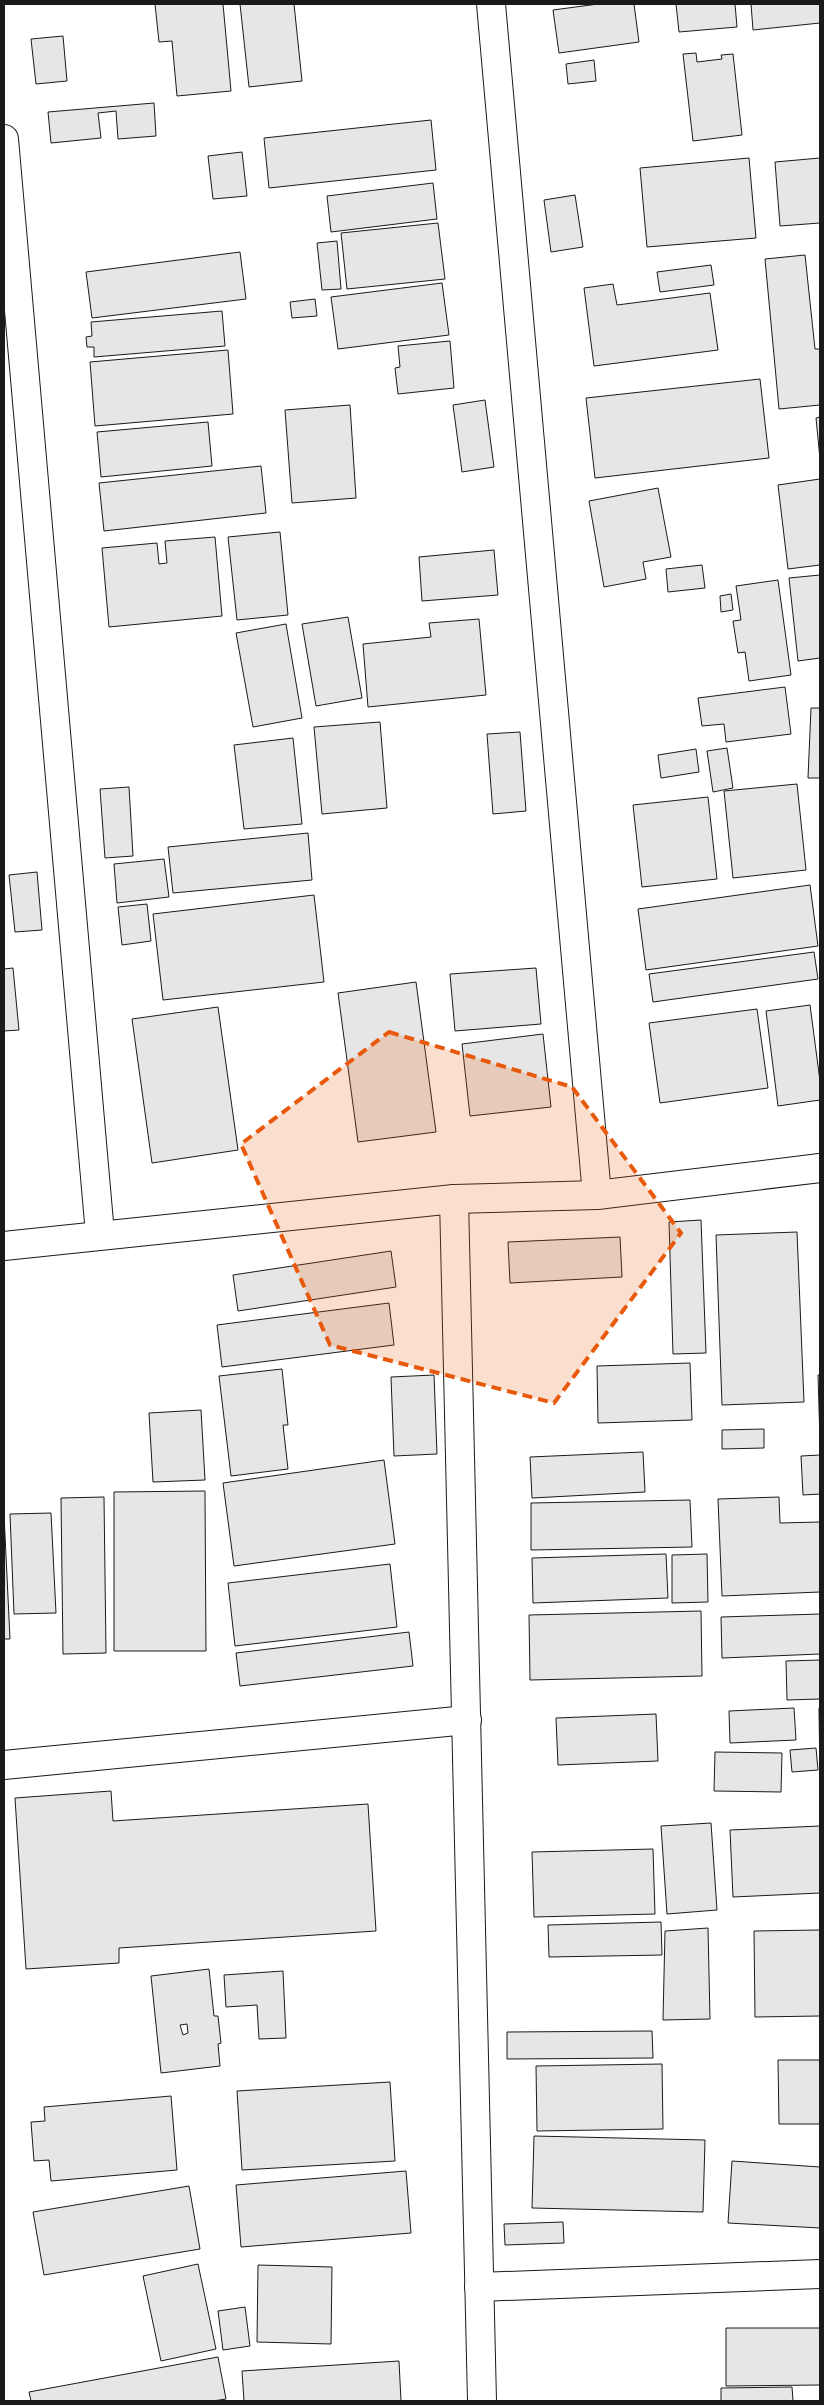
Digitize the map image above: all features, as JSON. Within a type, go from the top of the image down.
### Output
[{"type":"street","points":[[490,4],[597,1195]]},
{"type":"street","points":[[4,139],[100,1234]]},
{"type":"street","points":[[4,1246],[100,1234],[454,1199],[597,1195],[820,1168]]},
{"type":"street","points":[[454,1199],[482,2401]]},
{"type":"street","points":[[4,1764],[467,1720]]},
{"type":"street","points":[[479,2287],[820,2274]]},
{"type":"highlighted area","points":[[389,1032],[572,1087],[681,1233],[554,1403],[330,1345],[241,1144]]},
{"type":"building","points":[[155,4],[223,4],[231,91],[177,96],[172,41],[159,42]]},
{"type":"building","points":[[240,4],[294,4],[302,81],[249,87]]},
{"type":"building","points":[[598,4],[634,4],[639,42],[559,53],[553,10]]},
{"type":"building","points":[[676,4],[735,4],[737,27],[679,32]]},
{"type":"building","points":[[751,4],[820,4],[820,23],[753,30]]},
{"type":"building","points":[[63,36],[67,81],[36,84],[31,39]]},
{"type":"building","points":[[696,53],[697,62],[722,59],[721,55],[733,54],[742,135],[693,141],[683,54]]},
{"type":"building","points":[[594,60],[596,81],[568,84],[566,64]]},
{"type":"building","points":[[154,103],[156,136],[118,139],[116,111],[98,113],[101,138],[51,143],[48,112]]},
{"type":"building","points":[[431,120],[436,170],[269,188],[264,138]]},
{"type":"building","points":[[242,152],[247,196],[213,199],[208,156]]},
{"type":"building","points":[[749,158],[756,238],[647,247],[640,168]]},
{"type":"building","points":[[820,158],[820,223],[780,226],[775,162]]},
{"type":"building","points":[[433,183],[437,219],[331,232],[327,196]]},
{"type":"building","points":[[575,195],[583,247],[551,252],[544,200]]},
{"type":"building","points":[[438,223],[445,279],[347,289],[341,233]]},
{"type":"building","points":[[337,241],[341,289],[322,290],[317,243]]},
{"type":"building","points":[[240,252],[246,299],[92,318],[86,272]]},
{"type":"building","points":[[805,255],[815,349],[820,349],[820,405],[779,409],[765,259]]},
{"type":"building","points":[[711,265],[714,285],[660,292],[657,272]]},
{"type":"building","points":[[442,283],[449,335],[338,349],[331,297]]},
{"type":"building","points":[[613,284],[617,305],[710,293],[718,350],[594,366],[584,288]]},
{"type":"building","points":[[315,299],[317,316],[292,318],[290,302]]},
{"type":"building","points":[[222,311],[225,346],[94,357],[94,347],[87,347],[86,337],[92,336],[91,322]]},
{"type":"building","points":[[450,341],[454,388],[398,394],[395,368],[400,367],[398,346]]},
{"type":"building","points":[[228,350],[233,414],[95,426],[90,362]]},
{"type":"building","points":[[760,379],[769,458],[595,478],[586,398]]},
{"type":"building","points":[[485,400],[494,467],[462,472],[453,405]]},
{"type":"building","points":[[350,405],[356,498],[292,503],[285,410]]},
{"type":"building","points":[[820,417],[820,459],[816,418]]},
{"type":"building","points":[[208,422],[212,466],[101,477],[97,432]]},
{"type":"building","points":[[261,466],[266,513],[104,531],[99,483]]},
{"type":"building","points":[[820,479],[820,565],[788,569],[778,485]]},
{"type":"building","points":[[658,488],[671,557],[643,562],[646,579],[604,587],[589,501]]},
{"type":"building","points":[[280,532],[288,615],[237,620],[228,537]]},
{"type":"building","points":[[215,537],[222,616],[109,627],[102,548],[157,543],[159,564],[167,563],[165,541]]},
{"type":"building","points":[[494,550],[498,595],[422,601],[419,557]]},
{"type":"building","points":[[702,565],[705,588],[668,592],[666,569]]},
{"type":"building","points":[[820,575],[820,658],[798,661],[789,578]]},
{"type":"building","points":[[778,580],[791,675],[749,681],[745,652],[738,653],[733,621],[741,620],[736,586]]},
{"type":"building","points":[[731,594],[733,610],[721,612],[720,596]]},
{"type":"building","points":[[348,617],[362,698],[316,706],[302,624]]},
{"type":"building","points":[[479,619],[486,695],[368,707],[363,644],[431,637],[429,623]]},
{"type":"building","points":[[286,624],[302,718],[253,727],[236,633]]},
{"type":"building","points":[[785,687],[791,734],[726,742],[724,724],[702,726],[698,698]]},
{"type":"building","points":[[811,708],[820,708],[820,778],[808,778]]},
{"type":"building","points":[[380,722],[387,808],[322,814],[314,727]]},
{"type":"building","points":[[520,732],[526,811],[493,814],[487,734]]},
{"type":"building","points":[[293,738],[302,824],[244,829],[234,745]]},
{"type":"building","points":[[727,748],[733,788],[713,792],[707,751]]},
{"type":"building","points":[[696,749],[699,772],[661,778],[658,755]]},
{"type":"building","points":[[797,784],[806,870],[733,878],[724,791]]},
{"type":"building","points":[[129,787],[133,856],[105,858],[100,789]]},
{"type":"building","points":[[708,797],[717,879],[642,887],[633,805]]},
{"type":"building","points":[[308,833],[312,880],[173,893],[168,847]]},
{"type":"building","points":[[164,859],[169,897],[117,903],[114,864]]},
{"type":"building","points":[[37,872],[42,930],[15,932],[9,875]]},
{"type":"building","points":[[810,885],[818,946],[646,970],[638,909]]},
{"type":"building","points":[[314,895],[324,982],[163,1000],[153,914]]},
{"type":"building","points":[[147,904],[151,941],[122,945],[118,907]]},
{"type":"building","points":[[814,952],[818,979],[653,1002],[649,974]]},
{"type":"building","points":[[13,968],[19,1030],[4,1031],[4,969]]},
{"type":"building","points":[[536,968],[541,1024],[455,1031],[450,974]]},
{"type":"building","points":[[416,982],[436,1132],[358,1142],[338,993]]},
{"type":"building","points":[[810,1005],[820,1081],[820,1100],[778,1106],[766,1011]]},
{"type":"building","points":[[218,1007],[238,1150],[152,1163],[132,1019]]},
{"type":"building","points":[[757,1009],[768,1088],[660,1103],[649,1023]]},
{"type":"building","points":[[543,1034],[551,1107],[470,1116],[462,1044]]},
{"type":"building","points":[[701,1220],[706,1353],[673,1354],[669,1222]]},
{"type":"building","points":[[797,1232],[804,1402],[722,1405],[716,1235]]},
{"type":"building","points":[[620,1237],[622,1277],[510,1283],[508,1242]]},
{"type":"building","points":[[391,1251],[396,1287],[238,1311],[233,1275]]},
{"type":"building","points":[[389,1303],[394,1345],[222,1367],[217,1325]]},
{"type":"building","points":[[690,1363],[692,1420],[598,1423],[597,1366]]},
{"type":"building","points":[[282,1369],[288,1425],[283,1425],[288,1469],[231,1476],[219,1376]]},
{"type":"building","points":[[434,1375],[437,1454],[394,1456],[391,1377]]},
{"type":"building","points":[[818,1375],[820,1375],[820,1441]]},
{"type":"building","points":[[201,1410],[205,1480],[153,1482],[149,1413]]},
{"type":"building","points":[[764,1429],[764,1448],[722,1449],[722,1430]]},
{"type":"building","points":[[643,1452],[645,1492],[532,1498],[530,1457]]},
{"type":"building","points":[[820,1455],[820,1494],[803,1495],[801,1456]]},
{"type":"building","points":[[384,1460],[395,1544],[234,1566],[223,1483]]},
{"type":"building","points":[[205,1491],[206,1651],[114,1651],[114,1492]]},
{"type":"building","points":[[104,1497],[106,1653],[63,1654],[61,1498]]},
{"type":"building","points":[[779,1497],[780,1523],[820,1522],[820,1592],[722,1596],[718,1499]]},
{"type":"building","points":[[690,1500],[692,1547],[531,1550],[531,1503]]},
{"type":"building","points":[[51,1513],[56,1613],[14,1614],[10,1514]]},
{"type":"building","points":[[4,1514],[10,1639],[4,1639]]},
{"type":"building","points":[[666,1554],[668,1598],[533,1603],[532,1558]]},
{"type":"building","points":[[707,1554],[708,1602],[672,1603],[672,1555]]},
{"type":"building","points":[[390,1564],[397,1627],[235,1646],[228,1583]]},
{"type":"building","points":[[701,1611],[702,1676],[530,1680],[529,1615]]},
{"type":"building","points":[[820,1614],[820,1654],[722,1658],[721,1617]]},
{"type":"building","points":[[409,1632],[413,1666],[240,1686],[236,1653]]},
{"type":"building","points":[[820,1660],[820,1699],[787,1700],[786,1661]]},
{"type":"building","points":[[794,1708],[796,1740],[730,1743],[729,1711]]},
{"type":"building","points":[[819,1708],[820,1708],[820,1777]]},
{"type":"building","points":[[656,1714],[658,1761],[558,1765],[556,1718]]},
{"type":"building","points":[[816,1748],[818,1770],[792,1772],[790,1750]]},
{"type":"building","points":[[715,1752],[782,1753],[781,1792],[714,1791]]},
{"type":"building","points":[[111,1791],[113,1821],[368,1804],[376,1931],[119,1948],[119,1963],[26,1969],[15,1798]]},
{"type":"building","points":[[711,1823],[717,1910],[667,1914],[661,1826]]},
{"type":"building","points":[[820,1826],[820,1893],[733,1897],[730,1830]]},
{"type":"building","points":[[653,1849],[655,1914],[534,1917],[532,1852]]},
{"type":"building","points":[[661,1922],[662,1955],[549,1957],[548,1925]]},
{"type":"building","points":[[708,1928],[710,2019],[663,2020],[665,1931]]},
{"type":"building","points":[[820,1930],[820,2016],[755,2017],[754,1931]]},
{"type":"building","points":[[209,1969],[214,2016],[218,2016],[221,2043],[218,2044],[220,2066],[161,2073],[151,1976]],"holes":[[[187,2024],[188,2033],[183,2035],[180,2025]]]},
{"type":"building","points":[[283,1971],[286,2038],[259,2039],[257,2005],[226,2007],[224,1975]]},
{"type":"building","points":[[652,2031],[653,2058],[507,2059],[507,2032]]},
{"type":"building","points":[[778,2060],[820,2060],[820,2124],[779,2124]]},
{"type":"building","points":[[662,2064],[663,2129],[537,2131],[536,2066]]},
{"type":"building","points":[[390,2082],[395,2161],[242,2170],[237,2091]]},
{"type":"building","points":[[171,2096],[177,2170],[51,2181],[49,2160],[34,2161],[31,2122],[45,2121],[44,2107]]},
{"type":"building","points":[[534,2136],[705,2140],[703,2212],[532,2208]]},
{"type":"building","points":[[732,2161],[820,2167],[820,2228],[728,2223]]},
{"type":"building","points":[[406,2171],[411,2233],[241,2247],[236,2185]]},
{"type":"building","points":[[189,2186],[200,2249],[44,2275],[33,2212]]},
{"type":"building","points":[[563,2222],[564,2243],[505,2245],[504,2224]]},
{"type":"building","points":[[198,2264],[216,2349],[161,2361],[143,2276]]},
{"type":"building","points":[[258,2265],[332,2267],[331,2344],[257,2342]]},
{"type":"building","points":[[245,2307],[250,2346],[223,2350],[218,2311]]},
{"type":"building","points":[[726,2328],[820,2328],[820,2385],[726,2386]]},
{"type":"building","points":[[218,2357],[226,2399],[213,2401],[31,2401],[29,2392]]},
{"type":"building","points":[[399,2361],[401,2401],[244,2401],[242,2371]]},
{"type":"building","points":[[792,2387],[793,2401],[721,2401],[721,2388]]}]
